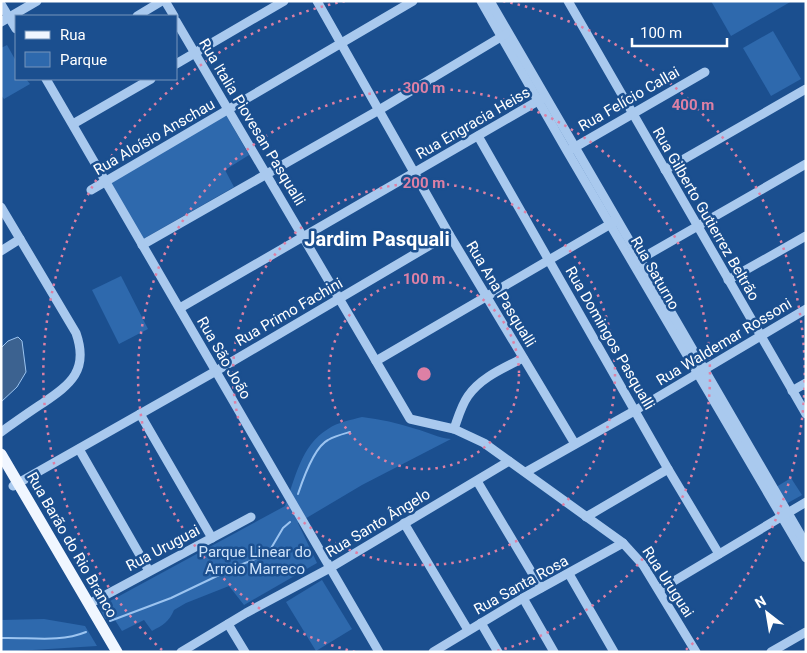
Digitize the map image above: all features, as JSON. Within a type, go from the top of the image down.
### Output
[{"type":"main road","name":"Rua Barão do Rio Branco","points":[[1,454],[16,485],[111,648]]},
{"type":"main road","name":"Rua Barão do Rio Branco","points":[[1,467],[16,485],[89,604],[111,648]]},
{"type":"street","points":[[5,20],[37,1]]},
{"type":"street","points":[[139,15],[164,1],[173,15]]},
{"type":"street","points":[[178,63],[284,1]]},
{"type":"street","name":"Rua Ana Pasqualli","points":[[317,1],[449,234],[575,444]]},
{"type":"street","name":"Rua Aloísio Anschau","points":[[91,190],[413,1]]},
{"type":"street","name":"Rua Saturno","points":[[482,1],[505,34]]},
{"type":"street","name":"Rua Saturno","points":[[490,1],[505,34],[570,149],[784,514],[806,558]]},
{"type":"street","name":"Rua Gilberto Gutierrez Beltrão","points":[[568,1],[806,414]]},
{"type":"street","points":[[1,4],[5,20],[15,28]]},
{"type":"street","name":"Rua Italia Piovesan Pasqualli","points":[[178,24],[410,419]]},
{"type":"street","points":[[142,245],[379,110],[505,34]]},
{"type":"street","name":"Rua Felício Callai","points":[[570,149],[705,72]]},
{"type":"street","name":"Rua São João","points":[[47,80],[379,652]]},
{"type":"street","points":[[73,124],[149,80]]},
{"type":"street","points":[[665,170],[806,89]]},
{"type":"street","name":"Rua Engracia Heiss","points":[[180,308],[542,99]]},
{"type":"street","name":"Rua Domingos Pasqualli","points":[[478,136],[668,469],[720,554]]},
{"type":"street","points":[[636,261],[806,164]]},
{"type":"street","points":[[1,207],[76,333],[81,356],[80,366],[74,378],[63,389],[1,432]]},
{"type":"street","points":[[376,361],[613,222]]},
{"type":"street","name":"Rua Primo Fachini","points":[[16,485],[216,371],[449,234]]},
{"type":"street","points":[[728,280],[806,236]]},
{"type":"street","points":[[1,251],[20,239]]},
{"type":"street","name":"Rua Waldemar Rossoni","points":[[526,472],[636,410],[806,309]]},
{"type":"street","points":[[454,429],[462,408],[476,386],[492,374],[523,358]]},
{"type":"street","points":[[792,391],[806,383]]},
{"type":"street","points":[[140,414],[212,538]]},
{"type":"street","name":"Rua Uruguai","points":[[410,419],[454,429],[484,443],[623,543],[643,565],[696,652]]},
{"type":"street","points":[[79,449],[149,571]]},
{"type":"street","name":"Rua Santo Ângelo","points":[[181,652],[330,568],[509,461]]},
{"type":"street","points":[[586,517],[668,469]]},
{"type":"street","points":[[477,481],[541,588]]},
{"type":"street","points":[[659,590],[806,502]]},
{"type":"street","name":"Rua Saturno","points":[[784,514],[806,544]]},
{"type":"street","name":"Rua Uruguai","points":[[89,604],[251,517]]},
{"type":"street","points":[[404,523],[468,630]]},
{"type":"street","name":"Rua Santa Rosa","points":[[438,651],[468,630],[623,543]]},
{"type":"street","points":[[569,574],[614,652]]},
{"type":"street","points":[[523,598],[554,652]]},
{"type":"street","points":[[482,623],[498,652]]},
{"type":"street","points":[[228,624],[245,652]]},
{"type":"street","points":[[771,652],[806,632]]},
{"type":"green space","points":[[711,1],[792,1],[731,36]]},
{"type":"green space","points":[[773,31],[801,79],[771,96],[743,48]]},
{"type":"green space","points":[[7,45],[15,59],[15,80],[27,80],[30,84],[4,99],[1,95],[1,48]]},
{"type":"green space","points":[[226,115],[249,155],[225,170],[234,187],[143,239],[110,182]]},
{"type":"green space","points":[[121,276],[148,329],[119,344],[92,290]]},
{"type":"green space","name":"Parque Linear do Arroio Marreco","points":[[362,417],[396,423],[451,439],[362,485],[298,523],[317,563],[244,605],[229,586],[186,603],[174,610],[165,623],[152,631],[144,620],[122,631],[113,617],[105,619],[99,607],[285,506],[300,463],[311,444],[332,427]]},
{"type":"green space","points":[[791,478],[802,495],[786,504],[776,487]]},
{"type":"green space","points":[[322,580],[352,629],[316,651],[286,602]]},
{"type":"green space","points":[[44,619],[85,626],[97,646],[1,652],[1,620]]},
{"type":"shaded area","points":[[18,337],[22,341],[26,372],[17,387],[1,402],[1,348],[8,341]]},
{"type":"waterway","points":[[298,494],[318,449],[328,440],[350,432]]},
{"type":"waterway","points":[[110,621],[171,598],[263,556],[270,550],[283,528],[290,522]]},
{"type":"waterway","points":[[1,638],[55,638],[86,632]]},
{"type":"district","name":"Jardim Pasquali","points":[[377,239]]}]
